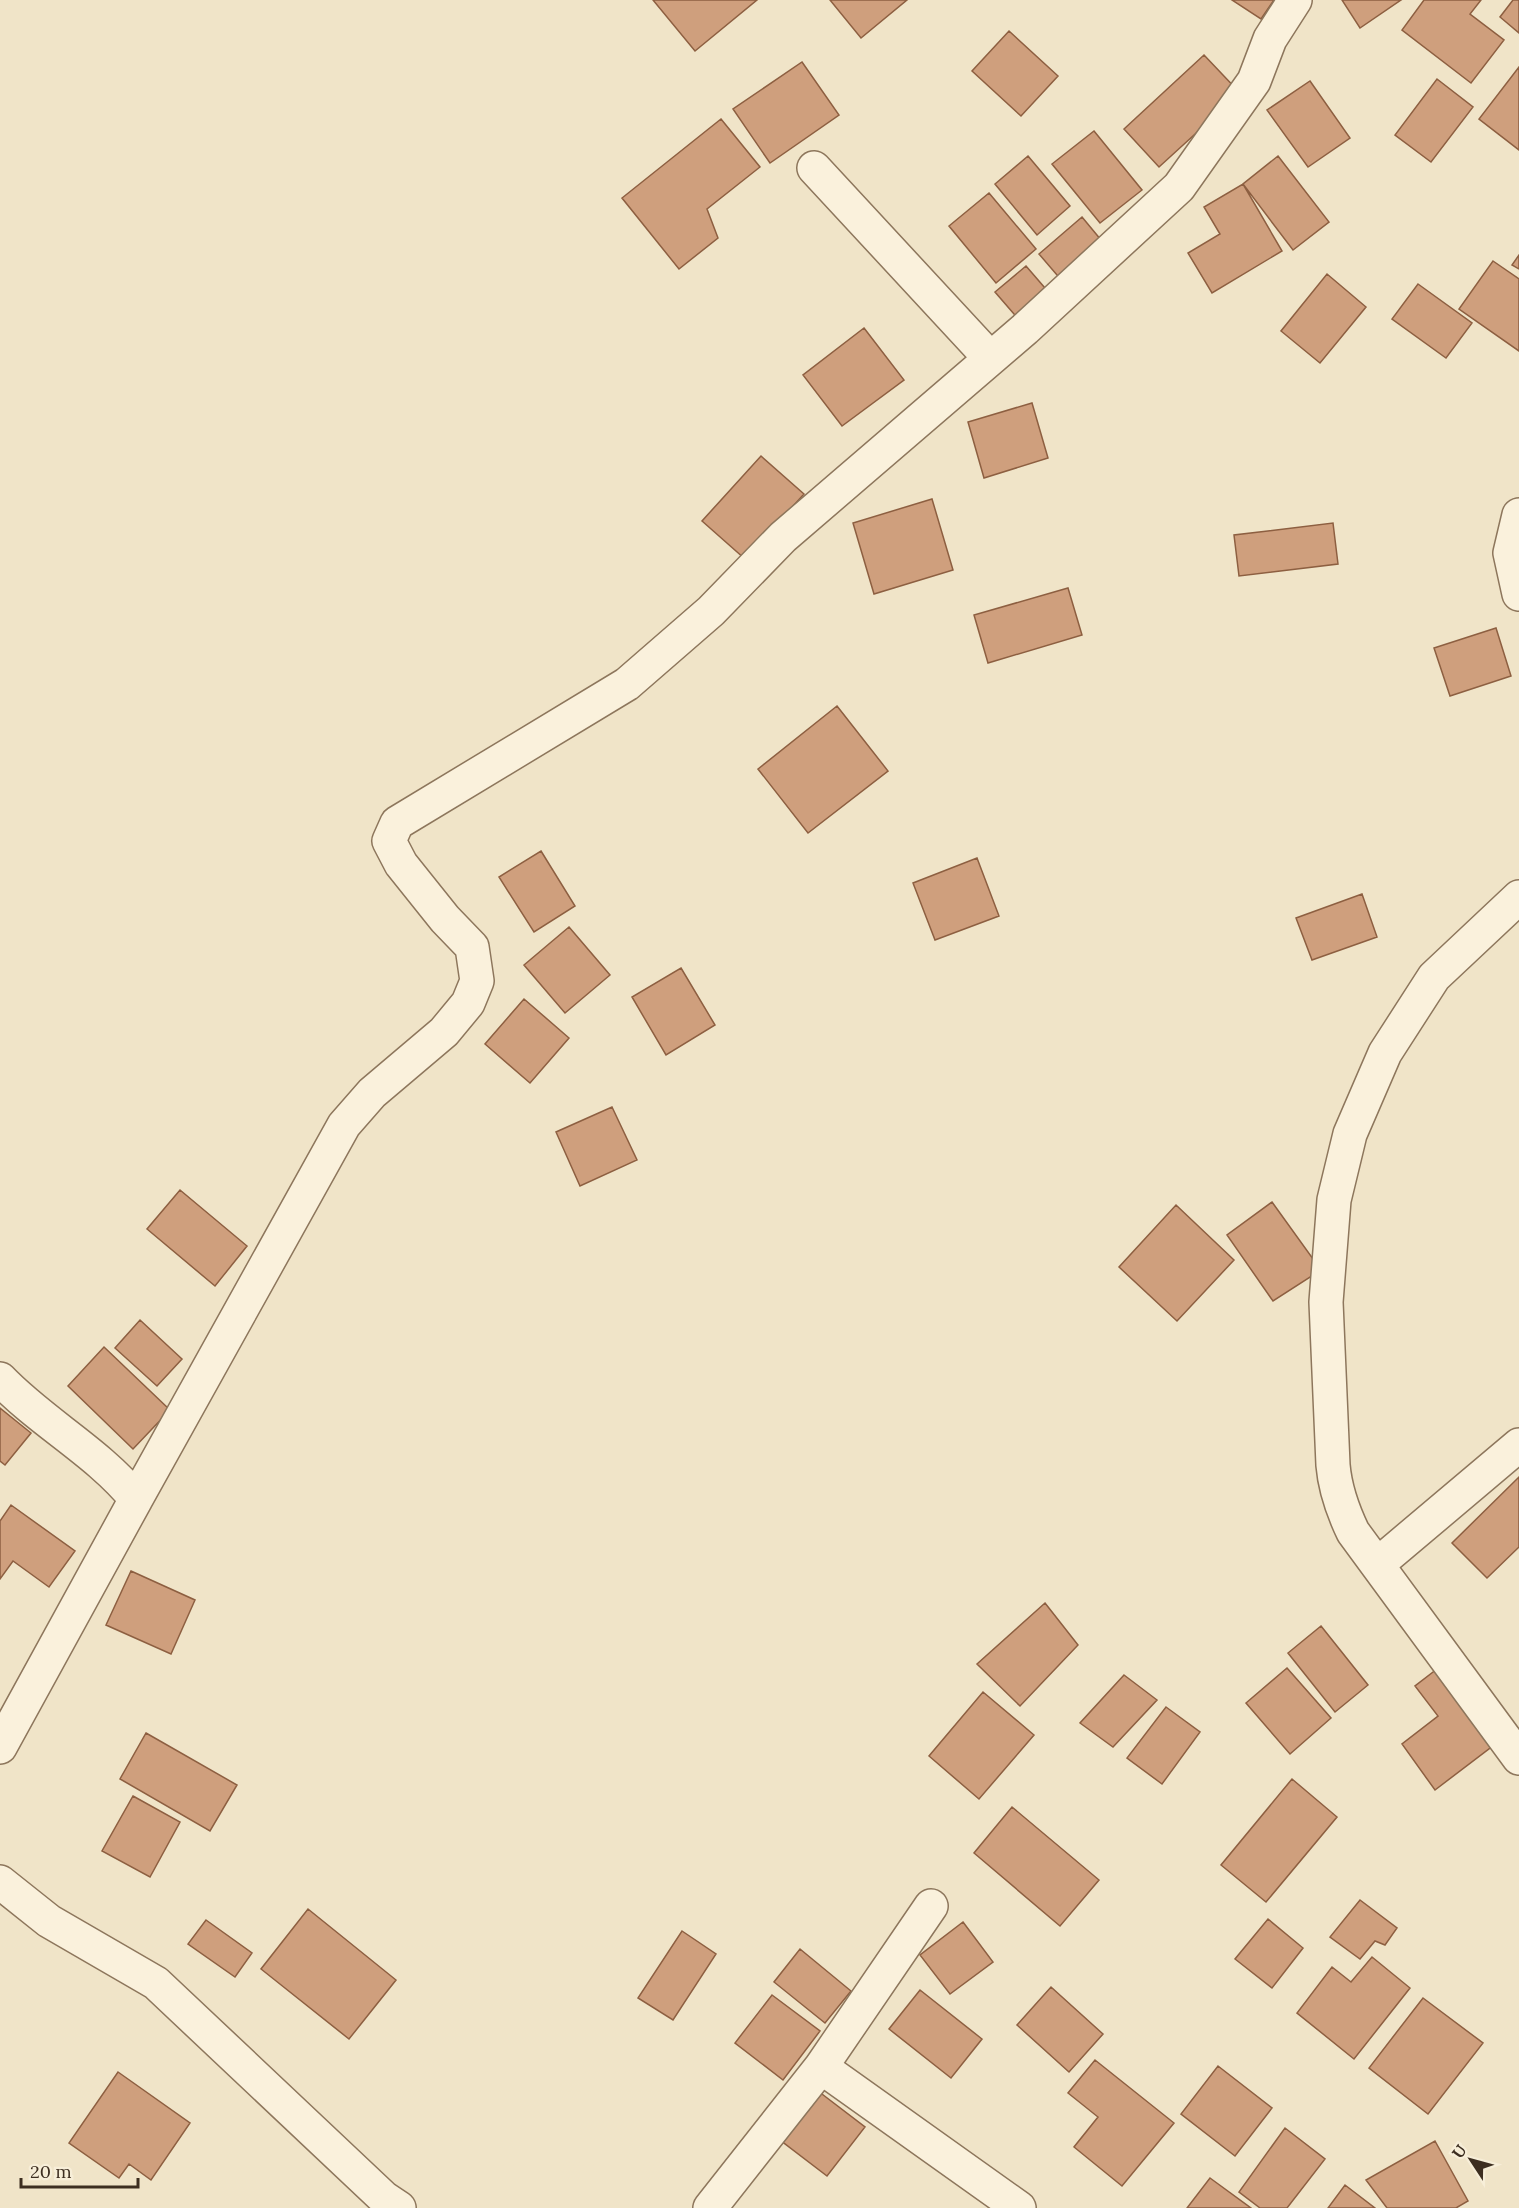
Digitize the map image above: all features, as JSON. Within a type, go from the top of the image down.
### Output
[{"type":"street","points":[[0,1747],[344,1125],[372,1093],[444,1032],[474,993],[477,981],[472,947],[445,919],[401,864],[389,841],[397,823],[627,684],[711,611],[783,537],[990,358],[1179,187],[1254,81],[1270,39],[1295,0]]},
{"type":"street","points":[[814,168],[990,358]]},
{"type":"street","points":[[1519,515],[1510,553],[1519,594]]},
{"type":"street","points":[[1519,897],[1434,977],[1385,1053],[1350,1134],[1334,1200],[1326,1302],[1335,1488],[1353,1532],[1519,1758]]},
{"type":"street","points":[[0,1379],[20,1399],[117,1476],[136,1499]]},
{"type":"street","points":[[1378,1564],[1519,1444]]},
{"type":"street","points":[[0,1882],[49,1921],[156,1983],[384,2198],[399,2208]]},
{"type":"street","points":[[710,2208],[821,2067],[932,1906]]},
{"type":"street","points":[[821,2067],[1019,2208]]},
{"type":"building","points":[[653,0],[757,0],[695,51]]},
{"type":"building","points":[[830,0],[907,0],[861,38]]},
{"type":"building","points":[[1232,0],[1274,0],[1261,19]]},
{"type":"building","points":[[1342,0],[1401,0],[1360,28]]},
{"type":"building","points":[[1424,0],[1481,0],[1470,14],[1504,40],[1471,83],[1402,30]]},
{"type":"building","points":[[1513,0],[1519,0],[1519,33],[1500,17]]},
{"type":"building","points":[[1009,31],[1058,76],[1021,116],[972,71]]},
{"type":"building","points":[[1204,55],[1240,93],[1159,167],[1124,129]]},
{"type":"building","points":[[802,62],[839,115],[770,163],[733,109]]},
{"type":"building","points":[[1519,67],[1519,150],[1479,119]]},
{"type":"building","points":[[1437,79],[1473,107],[1431,162],[1395,135]]},
{"type":"building","points":[[1310,81],[1350,138],[1308,167],[1267,110]]},
{"type":"building","points":[[721,119],[760,167],[707,209],[718,238],[679,269],[622,198]]},
{"type":"building","points":[[1094,131],[1142,190],[1100,223],[1052,164]]},
{"type":"building","points":[[1028,156],[1070,206],[1037,235],[995,184]]},
{"type":"building","points":[[1278,156],[1329,222],[1293,250],[1243,184]]},
{"type":"building","points":[[1243,184],[1282,251],[1212,293],[1188,253],[1220,234],[1204,207]]},
{"type":"building","points":[[989,193],[1036,249],[996,283],[949,226]]},
{"type":"building","points":[[1082,217],[1106,246],[1063,282],[1039,254]]},
{"type":"building","points":[[1519,255],[1519,269],[1512,265]]},
{"type":"building","points":[[1493,261],[1519,279],[1519,351],[1459,309]]},
{"type":"building","points":[[1026,266],[1051,295],[1020,321],[995,292]]},
{"type":"building","points":[[1327,274],[1366,307],[1320,363],[1281,331]]},
{"type":"building","points":[[1418,284],[1472,323],[1446,358],[1392,319]]},
{"type":"building","points":[[864,328],[904,380],[842,426],[803,375]]},
{"type":"building","points":[[1032,403],[1048,458],[984,478],[968,422]]},
{"type":"building","points":[[761,456],[804,494],[745,559],[702,521]]},
{"type":"building","points":[[932,499],[953,570],[874,594],[853,523]]},
{"type":"building","points":[[1333,523],[1338,564],[1239,576],[1234,535]]},
{"type":"building","points":[[1068,588],[1082,635],[988,663],[974,615]]},
{"type":"building","points":[[1496,628],[1511,676],[1450,696],[1434,648]]},
{"type":"building","points":[[837,706],[888,771],[808,833],[758,769]]},
{"type":"building","points":[[541,851],[575,906],[534,932],[499,877]]},
{"type":"building","points":[[977,858],[999,916],[935,940],[913,883]]},
{"type":"building","points":[[1362,894],[1377,937],[1312,960],[1296,918]]},
{"type":"building","points":[[569,927],[610,975],[565,1013],[524,965]]},
{"type":"building","points":[[681,968],[715,1025],[666,1055],[632,997]]},
{"type":"building","points":[[524,999],[569,1038],[530,1083],[485,1044]]},
{"type":"building","points":[[612,1107],[637,1160],[580,1186],[556,1132]]},
{"type":"building","points":[[180,1190],[247,1246],[215,1286],[147,1229]]},
{"type":"building","points":[[1272,1202],[1321,1270],[1273,1301],[1227,1235]]},
{"type":"building","points":[[1176,1205],[1234,1260],[1177,1321],[1119,1267]]},
{"type":"building","points":[[140,1320],[182,1359],[157,1386],[115,1348]]},
{"type":"building","points":[[104,1347],[170,1410],[133,1449],[68,1386]]},
{"type":"building","points":[[0,1408],[31,1433],[5,1465],[0,1461]]},
{"type":"building","points":[[1519,1477],[1519,1547],[1487,1578],[1452,1543]]},
{"type":"building","points":[[11,1505],[75,1551],[49,1587],[13,1561],[0,1579],[0,1521]]},
{"type":"building","points":[[131,1571],[195,1600],[171,1654],[106,1625]]},
{"type":"building","points":[[1045,1603],[1078,1645],[1020,1706],[977,1664]]},
{"type":"building","points":[[1321,1626],[1368,1685],[1335,1712],[1288,1653]]},
{"type":"building","points":[[1287,1668],[1331,1718],[1290,1754],[1246,1703]]},
{"type":"building","points":[[1437,1669],[1494,1745],[1435,1790],[1402,1744],[1438,1716],[1415,1686]]},
{"type":"building","points":[[1124,1675],[1157,1700],[1113,1747],[1080,1723]]},
{"type":"building","points":[[983,1692],[1034,1735],[979,1799],[929,1756]]},
{"type":"building","points":[[1166,1707],[1200,1732],[1162,1784],[1127,1758]]},
{"type":"building","points":[[146,1733],[237,1785],[210,1831],[120,1779]]},
{"type":"building","points":[[1292,1779],[1337,1817],[1266,1902],[1221,1865]]},
{"type":"building","points":[[133,1796],[180,1822],[150,1877],[102,1851]]},
{"type":"building","points":[[1012,1807],[1099,1880],[1060,1926],[974,1853]]},
{"type":"building","points":[[1360,1900],[1397,1928],[1385,1945],[1375,1941],[1360,1959],[1330,1937]]},
{"type":"building","points":[[308,1909],[396,1980],[349,2039],[261,1969]]},
{"type":"building","points":[[1268,1919],[1303,1948],[1272,1988],[1235,1959]]},
{"type":"building","points":[[206,1920],[252,1953],[235,1977],[188,1944]]},
{"type":"building","points":[[963,1922],[993,1962],[950,1994],[920,1955]]},
{"type":"building","points":[[682,1931],[716,1954],[673,2020],[638,1998]]},
{"type":"building","points":[[800,1949],[851,1991],[825,2023],[774,1982]]},
{"type":"building","points":[[1372,1957],[1410,1988],[1354,2059],[1297,2013],[1332,1967],[1351,1982]]},
{"type":"building","points":[[1051,1987],[1103,2034],[1069,2072],[1017,2025]]},
{"type":"building","points":[[920,1990],[982,2039],[951,2078],[889,2029]]},
{"type":"building","points":[[772,1995],[820,2031],[783,2080],[735,2043]]},
{"type":"building","points":[[1423,1998],[1483,2043],[1428,2114],[1369,2068]]},
{"type":"building","points":[[1095,2060],[1174,2123],[1122,2186],[1074,2147],[1098,2117],[1068,2093]]},
{"type":"building","points":[[1218,2066],[1272,2108],[1235,2156],[1181,2114]]},
{"type":"building","points":[[118,2072],[190,2123],[151,2180],[129,2164],[119,2178],[69,2143]]},
{"type":"building","points":[[818,2091],[865,2127],[827,2176],[780,2140]]},
{"type":"building","points":[[1285,2128],[1325,2159],[1287,2208],[1260,2208],[1239,2192]]},
{"type":"building","points":[[1435,2141],[1468,2201],[1456,2208],[1387,2208],[1366,2180]]},
{"type":"building","points":[[1210,2178],[1251,2208],[1187,2208]]},
{"type":"building","points":[[1345,2185],[1375,2208],[1328,2208]]}]
